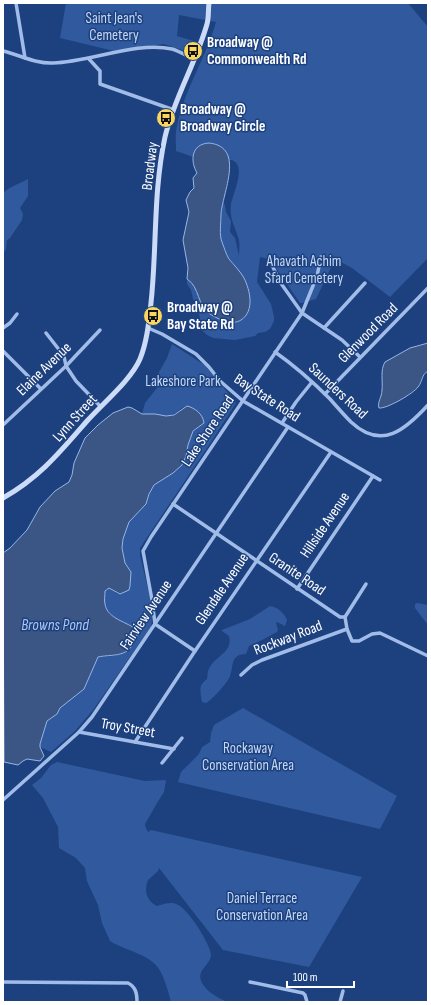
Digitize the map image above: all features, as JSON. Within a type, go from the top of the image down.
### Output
[{"type":"main road","name":"Broadway","points":[[145,338],[148,328],[154,279],[160,169],[165,136],[207,23],[209,3]]},
{"type":"main road","name":"Lynn Street","points":[[3,498],[26,483],[46,467],[133,371],[140,359],[145,338]]},
{"type":"street","points":[[16,3],[25,58]]},
{"type":"street","points":[[3,51],[33,61],[52,63],[89,59],[107,54],[156,47],[173,50],[194,59]]},
{"type":"street","points":[[89,59],[100,71],[100,84],[174,110]]},
{"type":"street","name":"Lake Shore Road","points":[[155,624],[143,551],[302,313],[316,276],[321,257]]},
{"type":"street","points":[[270,263],[280,282],[302,313],[342,340],[360,357]]},
{"type":"street","points":[[324,328],[365,283]]},
{"type":"street","name":"Glenwood Road","points":[[325,394],[428,288]]},
{"type":"street","points":[[3,328],[10,323],[17,314]]},
{"type":"street","name":"Bay State Road","points":[[148,328],[162,334],[196,354],[209,366],[220,381],[243,401],[380,480]]},
{"type":"street","name":"Elaine Avenue","points":[[4,422],[66,366],[100,330]]},
{"type":"street","points":[[46,333],[64,356],[66,366],[76,381],[100,406]]},
{"type":"street","points":[[3,351],[41,389]]},
{"type":"street","name":"Saunders Road","points":[[275,352],[312,382],[355,425],[366,432],[377,435],[389,435],[398,432],[413,421],[428,405]]},
{"type":"street","points":[[282,423],[298,398],[312,382]]},
{"type":"street","name":"Fairview Avenue","points":[[3,800],[79,732],[92,717],[288,427]]},
{"type":"street","name":"Glendale Avenue","points":[[135,742],[194,651],[331,452]]},
{"type":"street","name":"Hillside Avenue","points":[[297,589],[373,476]]},
{"type":"street","name":"Granite Road","points":[[173,504],[297,589],[340,617],[345,617]]},
{"type":"street","points":[[366,584],[345,617],[350,639],[355,642],[376,633],[384,634],[428,656]]},
{"type":"street","points":[[155,624],[194,651]]},
{"type":"street","name":"Rockway Road","points":[[241,675],[252,665],[262,660],[347,629]]},
{"type":"street","name":"Troy Street","points":[[79,732],[174,749]]},
{"type":"street","points":[[162,764],[182,738]]},
{"type":"street","points":[[3,982],[128,983],[134,987],[136,991],[137,1002]]},
{"type":"street","points":[[250,982],[303,993],[307,1002]]},
{"type":"street","points":[[340,1002],[343,991]]},
{"type":"green space","points":[[66,3],[408,3],[428,27],[428,258],[390,297],[352,268],[335,259],[316,299],[300,303],[272,260],[260,257],[257,282],[271,304],[274,321],[270,329],[265,332],[258,333],[255,336],[235,340],[213,338],[207,335],[202,330],[198,308],[187,284],[187,279],[193,283],[205,310],[221,320],[232,322],[247,314],[250,304],[243,277],[229,258],[221,240],[221,216],[223,202],[231,221],[230,232],[235,238],[239,256],[239,240],[232,218],[231,209],[239,174],[236,163],[232,160],[205,161],[176,151],[176,132],[180,113],[216,22],[179,15],[177,36],[197,42],[195,48],[188,52],[164,44],[114,51],[60,38]]},
{"type":"green space","points":[[28,179],[28,196],[20,208],[23,214],[22,220],[7,240],[6,249],[3,254],[3,194],[10,188]]},
{"type":"green space","name":"Lakeshore Park","points":[[172,344],[206,366],[236,403],[140,548],[140,555],[152,611],[151,627],[93,710],[75,731],[51,752],[40,747],[47,721],[57,714],[60,708],[84,689],[98,657],[114,656],[129,651],[136,639],[137,630],[118,620],[106,608],[105,591],[109,588],[118,594],[130,586],[131,574],[125,563],[122,548],[123,539],[129,522],[146,504],[154,485],[173,473],[182,465],[187,452],[189,439],[194,431],[204,423],[204,420],[188,406],[168,416],[142,414],[145,403],[157,388],[154,381],[167,358]]},
{"type":"green space","points":[[415,604],[428,605],[428,625],[415,608]]},
{"type":"green space","points":[[270,606],[278,609],[285,615],[287,620],[285,626],[277,622],[277,632],[249,646],[246,654],[240,655],[234,660],[228,680],[217,694],[206,703],[202,702],[200,693],[201,686],[207,679],[209,668],[227,650],[229,646],[229,636],[222,630],[250,619]]},
{"type":"green space","name":"Rockaway Conservation Area","points":[[243,708],[397,796],[380,829],[178,782],[181,772],[199,754],[202,747],[210,742],[214,725]]},
{"type":"green space","name":"Daniel Terrace Conservation Area","points":[[57,762],[145,781],[166,780],[164,792],[145,824],[148,832],[151,830],[362,877],[309,967],[223,950],[159,868],[158,871],[148,880],[146,891],[148,898],[157,906],[173,903],[188,913],[208,944],[211,956],[202,971],[200,977],[201,981],[209,991],[227,1002],[171,1002],[163,977],[155,964],[144,956],[110,941],[102,923],[98,905],[87,881],[85,868],[76,858],[59,848],[58,827],[43,798],[32,785],[41,778],[51,765]]},
{"type":"water","points":[[209,143],[220,146],[227,153],[229,162],[229,172],[221,215],[221,236],[229,259],[244,278],[248,288],[250,300],[248,311],[241,320],[237,322],[221,320],[206,311],[200,302],[194,287],[187,279],[188,268],[183,240],[189,212],[186,200],[194,188],[193,178],[197,173],[193,163],[195,150],[203,144]]},
{"type":"water","points":[[428,343],[428,371],[424,374],[421,383],[416,390],[388,406],[379,408],[382,393],[383,365],[385,362],[410,348]]},
{"type":"water","name":"Browns Pond","points":[[187,406],[198,412],[204,423],[193,431],[182,465],[173,473],[154,485],[146,504],[129,522],[123,539],[122,548],[125,563],[131,572],[129,590],[120,594],[109,588],[105,591],[105,604],[110,613],[118,620],[137,630],[137,635],[134,642],[127,651],[123,653],[98,657],[84,689],[60,708],[57,714],[47,721],[40,744],[44,756],[40,761],[27,759],[18,765],[4,762],[3,553],[10,548],[27,530],[40,507],[55,491],[69,482],[74,463],[85,438],[113,413],[128,407],[142,414],[166,416],[174,415]]},
{"type":"place","name":"Broadway @ Commonwealth Rd","points":[[193,51]]},
{"type":"place","name":"Broadway @ Broadway Circle","points":[[166,118]]},
{"type":"place","name":"Broadway @ Bay State Rd","points":[[153,316]]},
{"type":"park label","name":"Saint Jean's Cemetery","points":[[114,26]]},
{"type":"park label","name":"Ahavath Achim Sfard Cemetery","points":[[304,270]]}]
